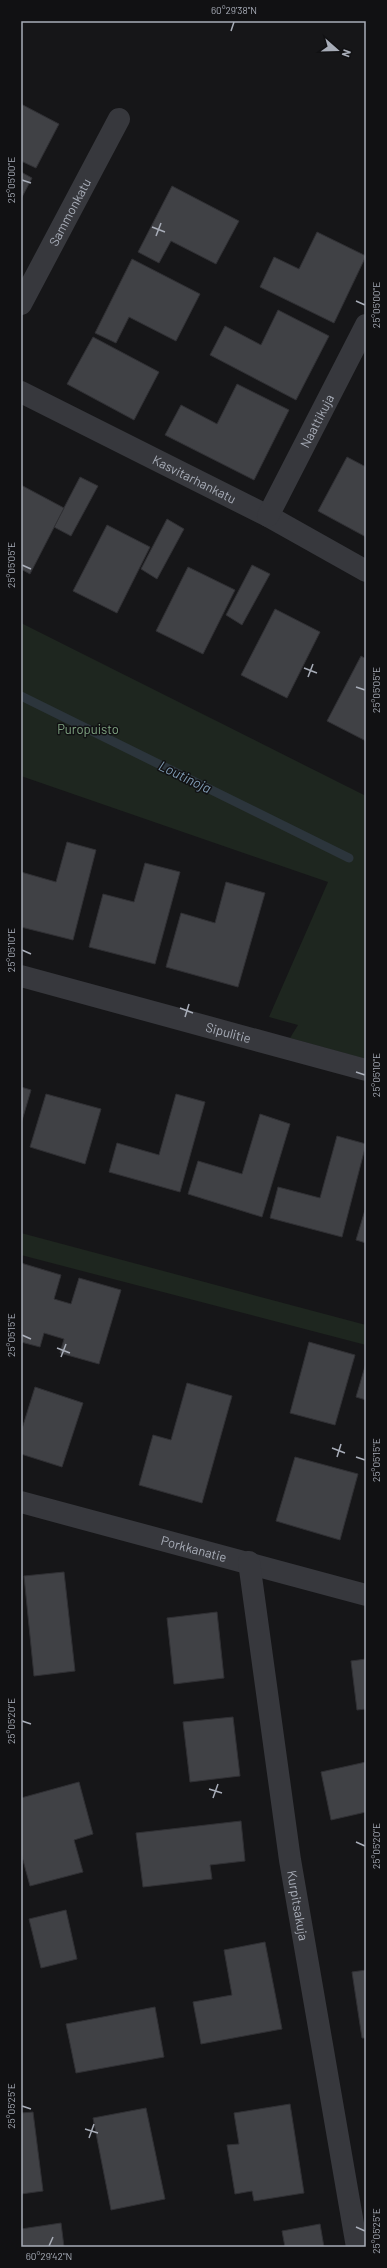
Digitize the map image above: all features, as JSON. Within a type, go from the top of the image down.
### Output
[{"type":"street","name":"Sammonkatu","points":[[21,304],[119,119]]},
{"type":"street","name":"Naattikuja","points":[[268,516],[366,325]]},
{"type":"street","name":"Kasvitarhankatu","points":[[21,392],[268,516],[366,571]]},
{"type":"street","name":"Sipulitie","points":[[21,976],[366,1070]]},
{"type":"street","name":"Porkkanatie","points":[[21,1502],[249,1562],[366,1595]]},
{"type":"street","name":"Kurpitsakuja","points":[[249,1562],[290,1860],[357,2247]]},
{"type":"green space","name":"Puropuisto","points":[[21,623],[366,796],[366,1059],[290,1038],[298,1025],[269,1017],[328,882],[21,776]]},
{"type":"green space","points":[[21,1233],[366,1325],[366,1345],[21,1255]]},
{"type":"building","points":[[21,104],[59,124],[36,168],[21,161]]},
{"type":"building","points":[[21,172],[32,178],[21,199]]},
{"type":"building","points":[[172,186],[239,221],[216,264],[171,241],[159,263],[138,252]]},
{"type":"building","points":[[317,232],[366,256],[334,323],[260,287],[274,257],[299,269]]},
{"type":"building","points":[[132,259],[200,294],[176,341],[129,317],[116,343],[95,333]]},
{"type":"building","points":[[278,310],[329,336],[296,400],[210,355],[225,326],[261,345]]},
{"type":"building","points":[[93,337],[159,372],[134,420],[67,384]]},
{"type":"building","points":[[237,384],[289,410],[254,480],[165,435],[181,405],[217,424]]},
{"type":"building","points":[[347,457],[366,467],[366,537],[318,511]]},
{"type":"building","points":[[80,477],[98,486],[71,536],[54,527]]},
{"type":"building","points":[[21,485],[64,508],[30,574],[21,569]]},
{"type":"building","points":[[167,519],[184,529],[157,579],[141,569]]},
{"type":"building","points":[[107,525],[150,547],[117,613],[73,591]]},
{"type":"building","points":[[252,565],[270,574],[242,625],[226,615]]},
{"type":"building","points":[[188,567],[235,590],[203,654],[156,631]]},
{"type":"building","points":[[275,609],[320,632],[287,698],[241,675]]},
{"type":"building","points":[[361,656],[366,659],[366,741],[327,721]]},
{"type":"building","points":[[67,842],[96,850],[73,940],[21,927],[21,872],[56,882]]},
{"type":"building","points":[[145,863],[180,872],[155,964],[89,947],[103,894],[134,902]]},
{"type":"building","points":[[226,882],[265,893],[238,987],[166,967],[181,913],[215,923]]},
{"type":"building","points":[[21,1087],[31,1090],[21,1124]]},
{"type":"building","points":[[46,1094],[101,1109],[85,1164],[30,1147]]},
{"type":"building","points":[[176,1094],[205,1102],[180,1192],[109,1172],[117,1143],[159,1155]]},
{"type":"building","points":[[260,1114],[290,1124],[262,1217],[188,1194],[198,1161],[242,1174]]},
{"type":"building","points":[[337,1136],[366,1144],[342,1237],[270,1218],[278,1187],[320,1198]]},
{"type":"building","points":[[366,1210],[366,1243],[356,1240]]},
{"type":"building","points":[[21,1263],[61,1275],[54,1299],[71,1304],[79,1278],[121,1290],[99,1364],[60,1353],[64,1339],[44,1333],[40,1347],[21,1342]]},
{"type":"building","points":[[309,1342],[355,1355],[335,1425],[290,1413]]},
{"type":"building","points":[[366,1363],[366,1400],[356,1397]]},
{"type":"building","points":[[187,1383],[232,1396],[202,1503],[139,1485],[153,1435],[171,1440]]},
{"type":"building","points":[[35,1387],[83,1403],[62,1467],[21,1454],[21,1432]]},
{"type":"building","points":[[295,1457],[358,1474],[340,1540],[276,1521]]},
{"type":"building","points":[[64,1572],[75,1671],[34,1676],[24,1576]]},
{"type":"building","points":[[217,1612],[224,1678],[174,1684],[167,1618]]},
{"type":"building","points":[[366,1659],[366,1709],[357,1710],[351,1661]]},
{"type":"building","points":[[233,1717],[240,1776],[190,1782],[183,1722]]},
{"type":"building","points":[[366,1762],[366,1812],[331,1820],[321,1772]]},
{"type":"building","points":[[79,1782],[93,1834],[74,1840],[83,1872],[30,1886],[21,1853],[21,1798]]},
{"type":"building","points":[[241,1821],[245,1861],[210,1865],[212,1879],[143,1887],[136,1833]]},
{"type":"building","points":[[66,1910],[77,1959],[41,1968],[29,1919]]},
{"type":"building","points":[[265,1942],[282,2029],[201,2044],[193,2002],[232,1995],[224,1950]]},
{"type":"building","points":[[366,1970],[366,2038],[362,2038],[352,1972]]},
{"type":"building","points":[[155,2007],[164,2057],[76,2073],[66,2024]]},
{"type":"building","points":[[290,2104],[304,2193],[254,2201],[252,2191],[235,2194],[227,2145],[239,2144],[234,2113]]},
{"type":"building","points":[[146,2108],[165,2199],[111,2210],[93,2118]]},
{"type":"building","points":[[33,2112],[43,2191],[21,2194],[21,2113]]},
{"type":"building","points":[[61,2223],[64,2247],[21,2247],[21,2229]]},
{"type":"building","points":[[320,2224],[324,2247],[285,2247],[282,2231]]},
{"type":"waterway","name":"Loutinoja","points":[[21,696],[349,858]]}]
